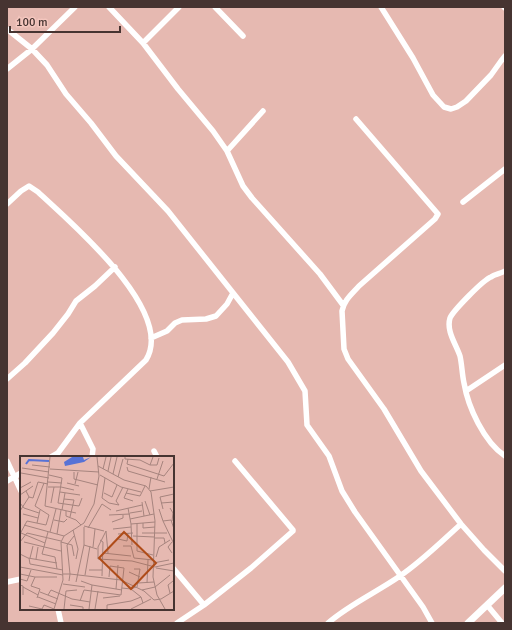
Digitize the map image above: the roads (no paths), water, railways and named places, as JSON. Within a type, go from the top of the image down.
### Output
[{"type":"street","points":[[7,69],[32,49],[75,7]]},
{"type":"street","points":[[109,7],[144,44],[178,89],[213,130],[227,151],[243,186],[320,274],[343,305]]},
{"type":"street","points":[[144,44],[179,7]]},
{"type":"street","points":[[215,7],[243,36]]},
{"type":"street","points":[[381,7],[413,58],[433,95],[444,107],[451,109],[466,101],[491,75],[505,56]]},
{"type":"street","points":[[7,29],[32,49],[47,66],[66,94],[91,123],[116,156],[168,211],[260,325],[292,368],[305,391],[307,425],[329,456],[342,491],[355,512],[423,607],[432,623]]},
{"type":"street","points":[[227,151],[263,112]]},
{"type":"street","points":[[356,118],[438,214],[435,220],[348,297],[343,305],[342,333],[345,353],[384,409],[421,471],[461,524],[505,571]]},
{"type":"street","points":[[463,202],[505,169]]},
{"type":"street","points":[[7,204],[29,186],[38,192],[115,267],[147,317],[151,338],[150,354],[146,360],[80,423],[58,453],[53,456]]},
{"type":"street","points":[[7,378],[25,363],[53,333],[76,301],[115,267]]},
{"type":"street","points":[[505,271],[486,280],[456,309],[450,318],[449,325],[460,355],[464,385],[470,406],[485,435],[505,456]]},
{"type":"street","points":[[151,338],[167,331],[175,323],[182,320],[206,319],[216,316],[227,304],[233,293]]},
{"type":"street","points":[[466,391],[505,365]]},
{"type":"street","points":[[80,423],[93,449],[92,456]]},
{"type":"street","points":[[7,461],[20,489]]},
{"type":"street","points":[[178,623],[251,568],[293,531],[235,461]]},
{"type":"street","points":[[7,481],[20,474]]},
{"type":"street","points":[[328,623],[338,614],[400,576],[432,551],[461,524]]},
{"type":"street","points":[[174,569],[204,604]]},
{"type":"street","points":[[7,582],[20,579]]},
{"type":"street","points":[[468,623],[505,588]]},
{"type":"street","points":[[487,605],[502,623]]},
{"type":"street","points":[[58,610],[61,623]]}]
